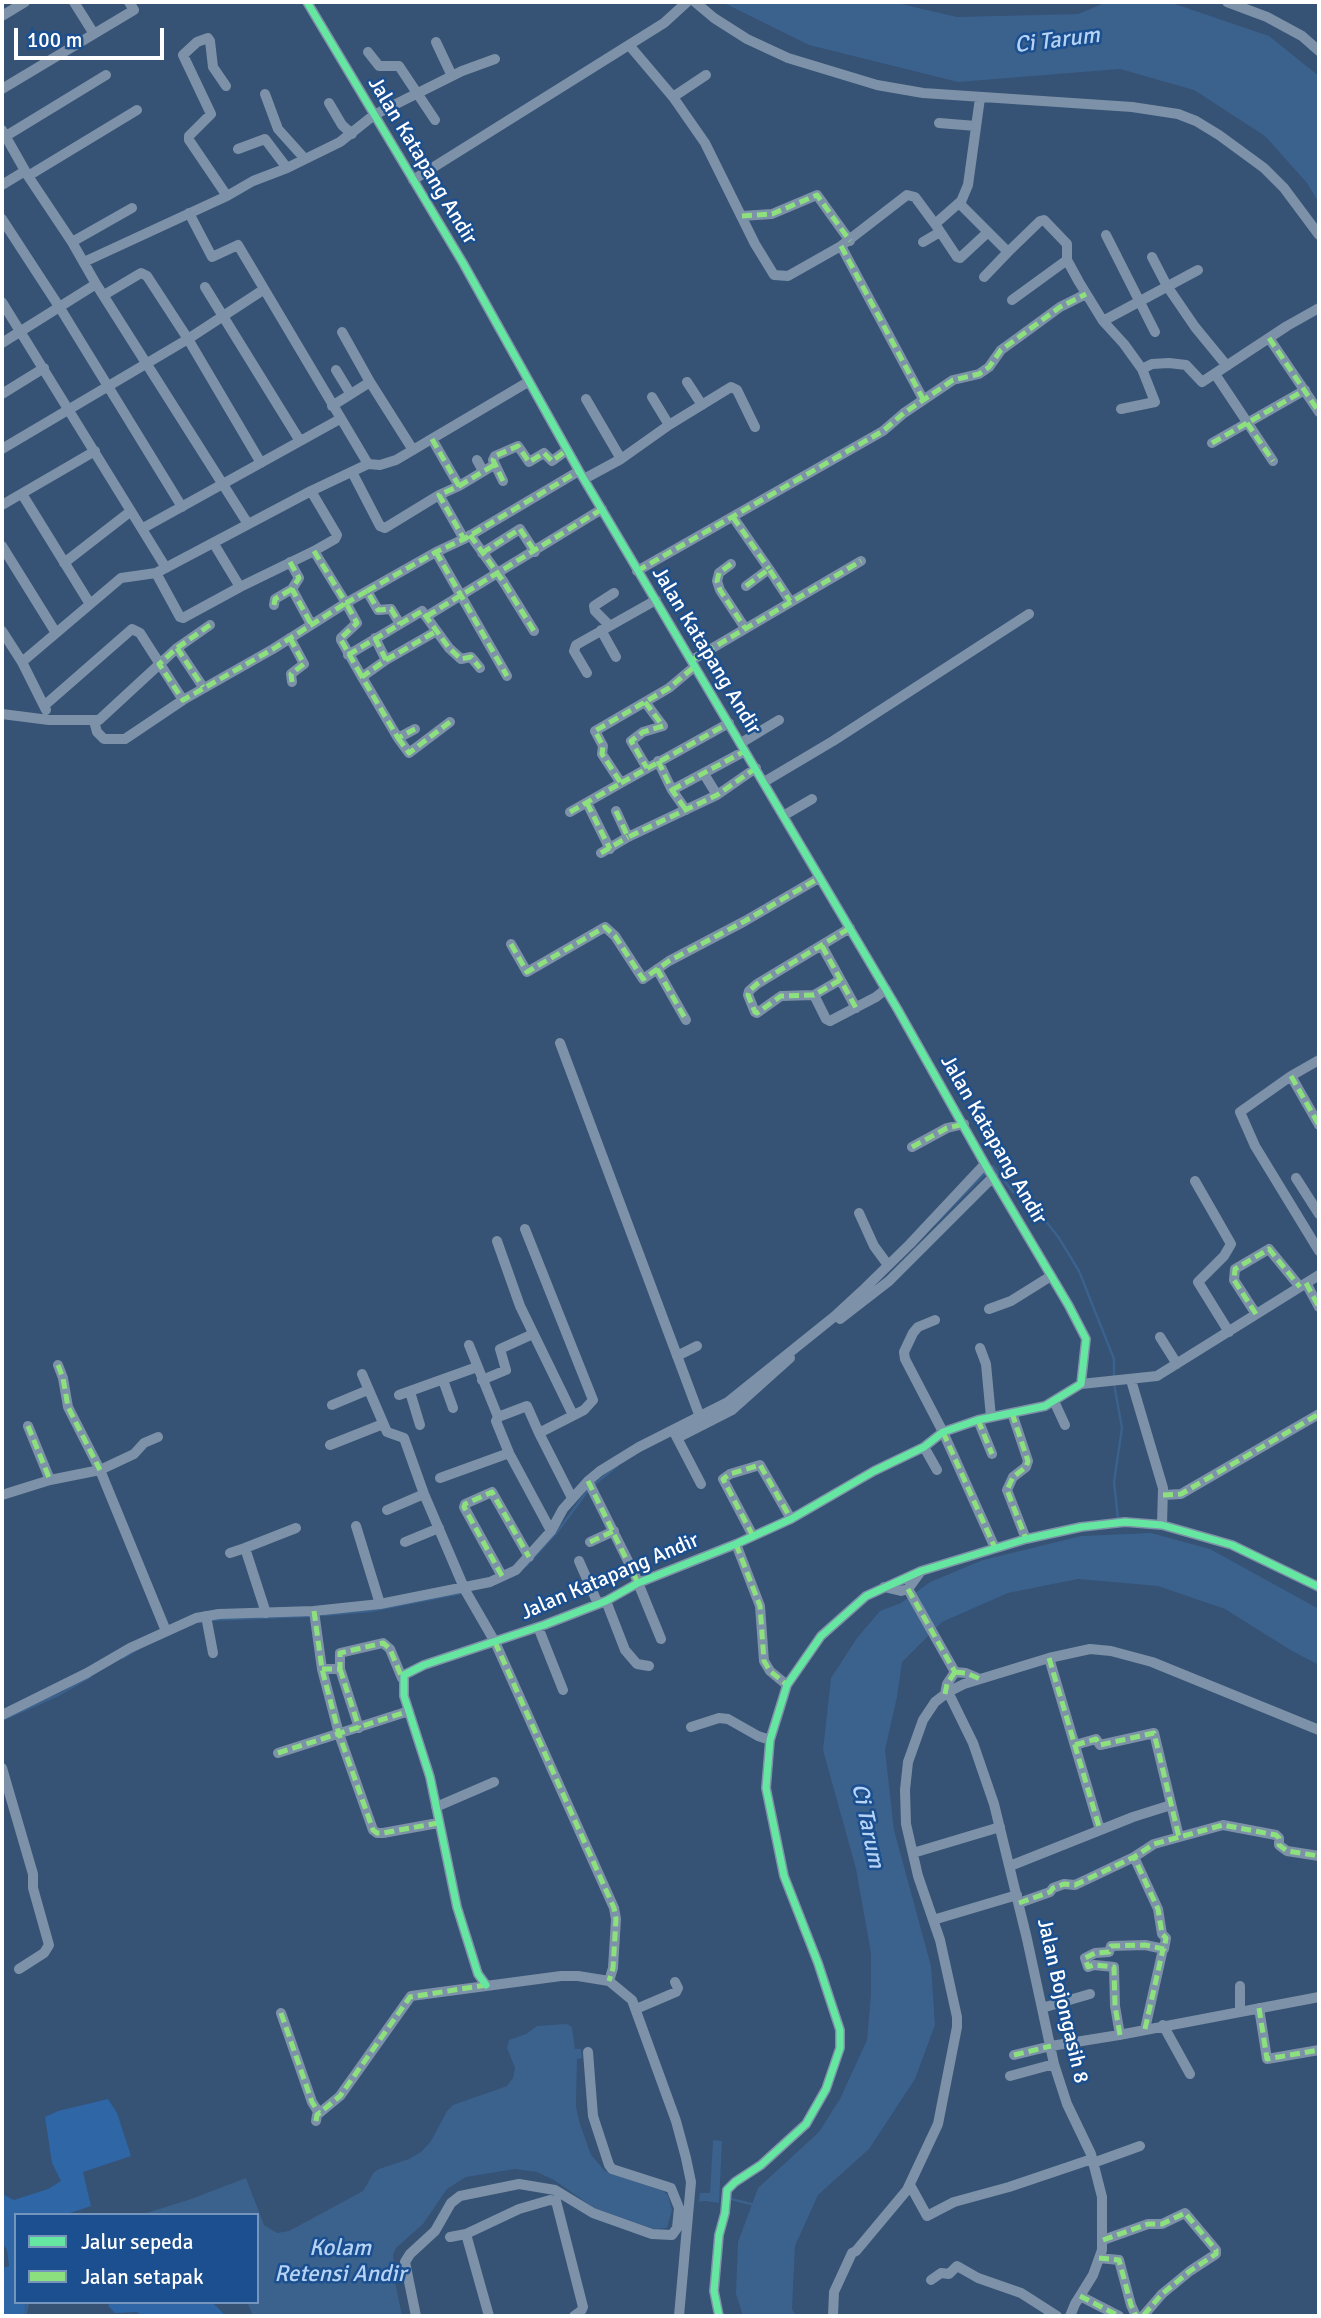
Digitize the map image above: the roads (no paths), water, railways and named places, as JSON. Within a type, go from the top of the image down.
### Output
[{"type":"street","points":[[2,16],[25,2]]},
{"type":"street","points":[[74,2],[94,34]]},
{"type":"street","points":[[2,89],[134,10],[129,2]]},
{"type":"street","name":"Jalan Katapang Andir","points":[[307,2],[463,263],[581,475],[886,989],[988,1170],[1086,1335],[1081,1384],[1045,1406],[978,1420],[943,1432],[924,1447],[874,1471],[791,1519],[638,1584],[602,1603],[413,1669],[402,1678]]},
{"type":"street","points":[[413,180],[664,23],[687,2]]},
{"type":"street","points":[[695,2],[713,19],[747,39],[799,61],[877,85],[923,93],[1132,107],[1178,114],[1196,121],[1243,150],[1264,168],[1284,188],[1319,235]]},
{"type":"street","points":[[1227,2],[1267,17],[1302,36],[1319,51]]},
{"type":"street","points":[[226,86],[213,67],[208,38],[197,42],[183,54],[211,114],[189,136],[189,140],[227,197]]},
{"type":"street","points":[[436,41],[452,76]]},
{"type":"street","points":[[629,45],[673,97],[705,143],[774,275],[788,276],[846,243],[910,195],[915,197],[958,258],[988,232]]},
{"type":"street","points":[[368,52],[379,66],[400,66],[435,120]]},
{"type":"street","points":[[84,262],[227,197],[253,181],[287,168],[352,134],[374,115],[452,76],[495,59]]},
{"type":"street","points":[[106,75],[4,133],[27,174],[248,524]]},
{"type":"street","points":[[673,97],[706,75]]},
{"type":"street","points":[[265,94],[278,129],[305,159]]},
{"type":"street","points":[[923,242],[960,202],[968,185],[980,98]]},
{"type":"street","points":[[329,103],[342,125],[352,134]]},
{"type":"street","points":[[2,185],[27,174],[138,110]]},
{"type":"street","points":[[939,123],[976,126]]},
{"type":"street","points":[[238,149],[265,139],[287,168]]},
{"type":"street","points":[[743,216],[772,214],[817,195],[846,243],[923,399]]},
{"type":"street","points":[[960,202],[1009,252]]},
{"type":"street","points":[[72,242],[132,208]]},
{"type":"street","points":[[188,213],[211,257],[237,244],[368,464]]},
{"type":"street","points":[[2,219],[182,507]]},
{"type":"street","points":[[984,276],[1044,220],[1068,244],[1067,260],[1086,294],[1103,321],[1142,369],[1154,403],[1121,409]]},
{"type":"street","points":[[1105,235],[1155,332]]},
{"type":"street","points":[[1152,257],[1167,286],[1204,339],[1227,366]]},
{"type":"street","points":[[1012,300],[1067,260]]},
{"type":"street","points":[[1103,321],[1198,270]]},
{"type":"street","points":[[104,295],[141,273],[147,275],[261,463]]},
{"type":"street","points":[[2,343],[96,284]]},
{"type":"street","points":[[205,287],[300,441]]},
{"type":"street","points":[[2,449],[188,339],[263,290]]},
{"type":"street","points":[[637,570],[883,431],[923,399],[953,380],[979,374],[989,367],[1001,350],[1066,303],[1086,294]]},
{"type":"street","points":[[2,302],[143,528],[180,617],[183,618],[335,539],[337,536],[311,491]]},
{"type":"street","points":[[1142,369],[1153,364],[1186,365],[1201,382],[1319,308]]},
{"type":"street","points":[[342,332],[413,450]]},
{"type":"street","points":[[1269,338],[1319,412]]},
{"type":"street","points":[[2,394],[44,368]]},
{"type":"street","points":[[336,370],[350,393]]},
{"type":"street","points":[[1215,374],[1273,461]]},
{"type":"street","points":[[332,406],[370,382]]},
{"type":"street","points":[[22,662],[124,576],[161,571],[311,491],[368,464],[388,463],[528,382]]},
{"type":"street","points":[[687,382],[702,405]]},
{"type":"street","points":[[94,721],[97,732],[104,739],[125,739],[203,687],[436,552],[581,475],[621,459],[669,425],[731,387],[735,388],[755,427]]},
{"type":"street","points":[[1212,443],[1305,390]]},
{"type":"street","points":[[652,397],[669,425]]},
{"type":"street","points":[[586,399],[621,459]]},
{"type":"street","points":[[143,528],[340,419]]},
{"type":"street","points":[[432,439],[458,486]]},
{"type":"street","points":[[503,481],[493,457],[518,446],[529,462],[544,453],[552,461],[567,450]]},
{"type":"street","points":[[2,505],[95,451]]},
{"type":"street","points":[[477,460],[483,471]]},
{"type":"street","points":[[352,472],[380,526],[385,528],[495,465]]},
{"type":"street","points":[[22,494],[90,604]]},
{"type":"street","points":[[439,495],[467,537],[497,574],[534,631]]},
{"type":"street","points":[[427,616],[602,509]]},
{"type":"street","points":[[64,563],[131,511]]},
{"type":"street","points":[[733,517],[790,601]]},
{"type":"street","points":[[482,553],[520,529],[535,552]]},
{"type":"street","points":[[214,544],[240,587]]},
{"type":"street","points":[[2,546],[56,633]]},
{"type":"street","points":[[314,551],[358,623],[341,638],[348,655],[409,753],[450,722]]},
{"type":"street","points":[[436,552],[506,676]]},
{"type":"street","points":[[621,783],[602,754],[603,746],[595,731],[669,688],[693,663],[745,628],[861,561]]},
{"type":"street","points":[[274,605],[275,599],[292,589],[299,579],[290,562]]},
{"type":"street","points":[[732,564],[719,573],[717,581],[745,628]]},
{"type":"street","points":[[746,586],[769,569]]},
{"type":"street","points":[[292,589],[311,624]]},
{"type":"street","points":[[367,591],[378,610],[391,609],[400,624]]},
{"type":"street","points":[[614,593],[594,606],[616,657]]},
{"type":"street","points":[[587,673],[574,646],[656,600]]},
{"type":"street","points":[[348,655],[422,611],[435,632],[460,658],[471,656],[480,668]]},
{"type":"street","points":[[764,782],[833,741],[1029,614]]},
{"type":"street","points":[[2,714],[48,720],[100,719],[177,648],[210,625]]},
{"type":"street","points":[[45,705],[132,629],[140,633],[183,700]]},
{"type":"street","points":[[2,631],[45,705],[48,720]]},
{"type":"street","points":[[362,677],[435,632]]},
{"type":"street","points":[[290,638],[304,664],[290,674],[292,682]]},
{"type":"street","points":[[375,638],[386,660]]},
{"type":"street","points":[[177,648],[203,687]]},
{"type":"street","points":[[645,702],[663,726],[643,732],[631,741],[647,768]]},
{"type":"street","points":[[672,790],[704,774],[779,720]]},
{"type":"street","points":[[570,812],[729,723]]},
{"type":"street","points":[[398,738],[415,729]]},
{"type":"street","points":[[658,761],[685,810]]},
{"type":"street","points":[[587,803],[605,851],[628,837],[717,795],[756,768]]},
{"type":"street","points":[[704,774],[717,795]]},
{"type":"street","points":[[783,816],[812,799]]},
{"type":"street","points":[[615,811],[628,837]]},
{"type":"street","points":[[511,944],[527,972],[606,927],[615,936],[643,979],[657,968],[819,878]]},
{"type":"street","points":[[840,979],[814,995],[781,996],[756,1013],[748,994],[757,984],[850,928]]},
{"type":"street","points":[[822,946],[856,1008]]},
{"type":"street","points":[[657,968],[686,1020]]},
{"type":"street","points":[[814,995],[826,1019],[830,1021],[886,989]]},
{"type":"street","points":[[560,1043],[700,1417]]},
{"type":"street","points":[[1319,1060],[1243,1109],[1241,1115],[1255,1146],[1319,1251]]},
{"type":"street","points":[[1291,1076],[1319,1125]]},
{"type":"street","points":[[912,1147],[947,1128],[964,1124]]},
{"type":"street","points":[[675,1434],[728,1402],[835,1316],[988,1170]]},
{"type":"street","points":[[2,1715],[166,1631],[207,1619],[246,1612],[314,1614],[466,1592],[516,1570],[551,1531],[572,1498],[590,1484],[600,1471],[639,1447],[732,1410],[745,1400],[792,1357],[888,1281],[988,1170]]},
{"type":"street","points":[[1296,1178],[1319,1214]]},
{"type":"street","points":[[1195,1181],[1231,1244],[1224,1256],[1198,1282],[1229,1332]]},
{"type":"street","points":[[859,1213],[874,1247],[888,1265]]},
{"type":"street","points":[[525,1228],[593,1397],[591,1405],[539,1433]]},
{"type":"street","points":[[497,1241],[533,1334],[573,1415]]},
{"type":"street","points":[[1256,1314],[1234,1280],[1235,1269],[1269,1249],[1303,1285],[1319,1307]]},
{"type":"street","points":[[1081,1384],[1157,1376],[1319,1275]]},
{"type":"street","points":[[989,1309],[1012,1301],[1051,1276]]},
{"type":"street","points":[[935,1320],[918,1327],[913,1333],[904,1352],[905,1359],[943,1432],[995,1548]]},
{"type":"street","points":[[482,1380],[506,1370],[500,1349],[533,1334]]},
{"type":"street","points":[[1160,1337],[1177,1364]]},
{"type":"street","points":[[469,1345],[498,1417],[497,1425],[509,1453],[551,1531]]},
{"type":"street","points":[[677,1356],[697,1346]]},
{"type":"street","points":[[980,1348],[986,1364],[990,1417]]},
{"type":"street","points":[[58,1365],[68,1407],[100,1470],[166,1631]]},
{"type":"street","points":[[420,1425],[404,1394],[477,1367]]},
{"type":"street","points":[[362,1374],[388,1434],[401,1435],[404,1438],[424,1494],[466,1592],[495,1642],[614,1908],[614,1968],[609,1981]]},
{"type":"street","points":[[443,1380],[453,1408]]},
{"type":"street","points":[[1131,1380],[1163,1488],[1162,1525]]},
{"type":"street","points":[[331,1405],[368,1390]]},
{"type":"street","points":[[1054,1401],[1065,1424]]},
{"type":"street","points":[[498,1417],[527,1406],[572,1498]]},
{"type":"street","points":[[1012,1413],[1028,1461],[1026,1467],[1013,1477],[1007,1490],[1026,1539]]},
{"type":"street","points":[[1163,1495],[1181,1494],[1319,1414]]},
{"type":"street","points":[[978,1420],[992,1454]]},
{"type":"street","points":[[330,1445],[383,1424]]},
{"type":"street","points":[[28,1426],[50,1480]]},
{"type":"street","points":[[675,1434],[701,1484]]},
{"type":"street","points":[[2,1495],[50,1480],[100,1470],[134,1454],[144,1443],[158,1437]]},
{"type":"street","points":[[924,1447],[937,1470]]},
{"type":"street","points":[[440,1478],[509,1453]]},
{"type":"street","points":[[752,1536],[723,1479],[730,1474],[760,1465],[791,1519]]},
{"type":"street","points":[[590,1484],[614,1531],[661,1639]]},
{"type":"street","points":[[502,1576],[464,1507],[465,1504],[492,1492],[529,1557]]},
{"type":"street","points":[[387,1510],[424,1494]]},
{"type":"street","points":[[719,2316],[714,2291],[719,2235],[727,2190],[761,2165],[806,2124],[826,2089],[840,2048],[840,2030],[822,1974],[783,1871],[766,1788],[770,1740],[787,1685],[831,1625],[866,1596],[921,1571],[1026,1539],[1081,1527],[1120,1523],[1162,1525],[1232,1545],[1319,1587]]},
{"type":"street","points":[[356,1526],[380,1604]]},
{"type":"street","points":[[230,1553],[296,1528]]},
{"type":"street","points":[[405,1542],[439,1528]]},
{"type":"street","points":[[590,1542],[614,1531]]},
{"type":"street","points":[[736,1544],[760,1606],[764,1661],[770,1671],[787,1685]]},
{"type":"street","points":[[245,1548],[266,1614]]},
{"type":"street","points":[[579,1561],[625,1650],[637,1664],[649,1667]]},
{"type":"street","points":[[884,1587],[901,1591],[908,1589],[921,1571]]},
{"type":"street","points":[[908,1589],[955,1672]]},
{"type":"street","points":[[314,1614],[322,1669],[339,1734],[373,1830],[383,1833],[438,1823]]},
{"type":"street","points":[[207,1619],[213,1653]]},
{"type":"street","points":[[538,1627],[564,1690]]},
{"type":"street","points":[[359,1728],[340,1669],[340,1653],[386,1644],[402,1678],[404,1696],[430,1777],[457,1907],[478,1974],[486,1985]]},
{"type":"street","points":[[833,2316],[834,2292],[852,2253],[910,2185],[938,2124],[957,2027],[940,1940],[906,1824],[908,1762],[923,1720],[935,1702],[946,1693],[980,1679],[1049,1658],[1090,1649],[1121,1653],[1152,1662],[1319,1730]]},
{"type":"street","points":[[1049,1658],[1100,1830]]},
{"type":"street","points":[[322,1669],[340,1669]]},
{"type":"street","points":[[955,1672],[966,1672],[980,1679]]},
{"type":"street","points":[[946,1693],[947,1684],[955,1672]]},
{"type":"street","name":"Jalan Bojongasih 8","points":[[946,1693],[973,1743],[1000,1826],[1054,2064],[1066,2104],[1093,2161],[1102,2197],[1103,2240],[1099,2258],[1093,2275],[1070,2316]]},
{"type":"street","points":[[278,1753],[409,1712]]},
{"type":"street","points":[[691,1727],[711,1720],[728,1719],[770,1740]]},
{"type":"street","points":[[1075,1745],[1092,1739],[1100,1745],[1154,1733],[1180,1837]]},
{"type":"street","points":[[2,1768],[33,1874],[33,1888],[49,1945],[44,1953],[19,1969]]},
{"type":"street","points":[[436,1807],[494,1782]]},
{"type":"street","points":[[1010,1866],[1133,1816],[1171,1805]]},
{"type":"street","points":[[913,1853],[1000,1826]]},
{"type":"street","points":[[933,1920],[1050,1892],[1052,1888],[1064,1884],[1075,1885],[1134,1857],[1154,1844],[1207,1828],[1234,1826],[1276,1835],[1279,1845],[1287,1851],[1319,1856]]},
{"type":"street","points":[[1134,1857],[1158,1909],[1162,1934],[1166,1938],[1145,2029]]},
{"type":"street","points":[[1119,2035],[1114,1967],[1088,1967],[1085,1956],[1109,1952],[1111,1946],[1144,1945],[1163,1949]]},
{"type":"street","points":[[281,2013],[317,2117],[340,2096],[410,1997],[561,1976],[609,1981],[632,2000],[636,2009],[676,2120],[691,2182],[679,2316]]},
{"type":"street","points":[[636,2009],[676,1992],[678,1988],[675,1982]]},
{"type":"street","points":[[1240,1986],[1240,2012]]},
{"type":"street","points":[[1042,2008],[1090,1994]]},
{"type":"street","points":[[1014,2055],[1319,1997]]},
{"type":"street","points":[[1259,2008],[1267,2059],[1319,2050]]},
{"type":"street","points":[[1163,2025],[1191,2074]]},
{"type":"street","points":[[416,2316],[405,2262],[435,2231],[452,2203],[460,2196],[519,2185],[555,2190],[593,2213],[652,2234],[672,2235],[677,2228],[679,2208],[671,2188],[612,2169],[609,2165],[593,2116],[588,2052]]},
{"type":"street","points":[[1010,2076],[1054,2064]]},
{"type":"street","points":[[910,2185],[927,2216],[954,2203],[1140,2146]]},
{"type":"street","points":[[450,2237],[466,2234],[519,2209],[550,2200],[556,2201],[583,2307],[574,2316]]},
{"type":"street","points":[[1103,2240],[1147,2224],[1162,2224],[1185,2213],[1216,2250],[1216,2254],[1162,2294],[1143,2316]]},
{"type":"street","points":[[466,2234],[489,2316]]},
{"type":"street","points":[[1099,2258],[1119,2260],[1136,2316]]},
{"type":"street","points":[[931,2280],[942,2273],[949,2274],[957,2266],[978,2278],[1021,2293],[1057,2316]]},
{"type":"street","points":[[1080,2296],[1119,2316]]},
{"type":"water","name":"Ci Tarum","points":[[722,2],[893,2],[957,17],[1078,14],[1107,2],[1175,4],[1269,36],[1319,76],[1319,203],[1307,183],[1265,136],[1194,90],[1120,69],[958,82],[809,45]]},
{"type":"water","name":"Ci Tarum","points":[[1151,1533],[1210,1549],[1319,1609],[1319,1665],[1225,1609],[1158,1586],[1078,1579],[1008,1593],[942,1622],[902,1662],[885,1750],[894,1830],[931,1966],[935,2025],[915,2079],[869,2149],[818,2195],[795,2246],[792,2309],[796,2316],[743,2316],[736,2294],[738,2242],[758,2188],[819,2132],[840,2099],[867,2040],[871,1953],[856,1869],[823,1750],[831,1678],[857,1638],[880,1611],[901,1603],[930,1582],[983,1560],[1081,1536]]},
{"type":"water","name":"Kolam Retensi Andir","points":[[567,2024],[572,2027],[575,2049],[581,2049],[582,2058],[577,2059],[576,2107],[591,2155],[605,2171],[668,2195],[672,2210],[667,2228],[654,2229],[594,2208],[554,2180],[537,2172],[515,2169],[466,2177],[447,2189],[423,2224],[396,2248],[393,2255],[395,2282],[402,2316],[253,2316],[248,2304],[259,2304],[259,2213],[146,2213],[246,2178],[264,2225],[277,2233],[289,2231],[363,2191],[374,2172],[379,2169],[421,2152],[453,2105],[507,2086],[513,2078],[515,2068],[507,2048],[509,2040],[526,2034],[537,2026]]},
{"type":"water","points":[[713,2140],[722,2141],[719,2203],[699,2202],[700,2193],[710,2193]]},
{"type":"waterway","points":[[992,1167],[1013,1192],[1031,1202],[1059,1238],[1079,1271],[1114,1359],[1114,1377]]},
{"type":"waterway","points":[[935,1224],[987,1171]]},
{"type":"waterway","points":[[1114,1384],[1122,1428],[1114,1482],[1118,1519]]},
{"type":"waterway","points":[[592,1486],[617,1466]]},
{"type":"waterway","points":[[526,1566],[558,1531],[588,1490]]},
{"type":"waterway","points":[[324,1615],[370,1611],[462,1593]]},
{"type":"waterway","points":[[209,1620],[310,1616]]},
{"type":"waterway","points":[[123,1658],[138,1649]]},
{"type":"waterway","points":[[2,1720],[60,1694],[90,1677]]},
{"type":"waterway","points":[[731,2199],[755,2205]]},
{"type":"waterway","points":[[25,2316],[28,2304]]}]
